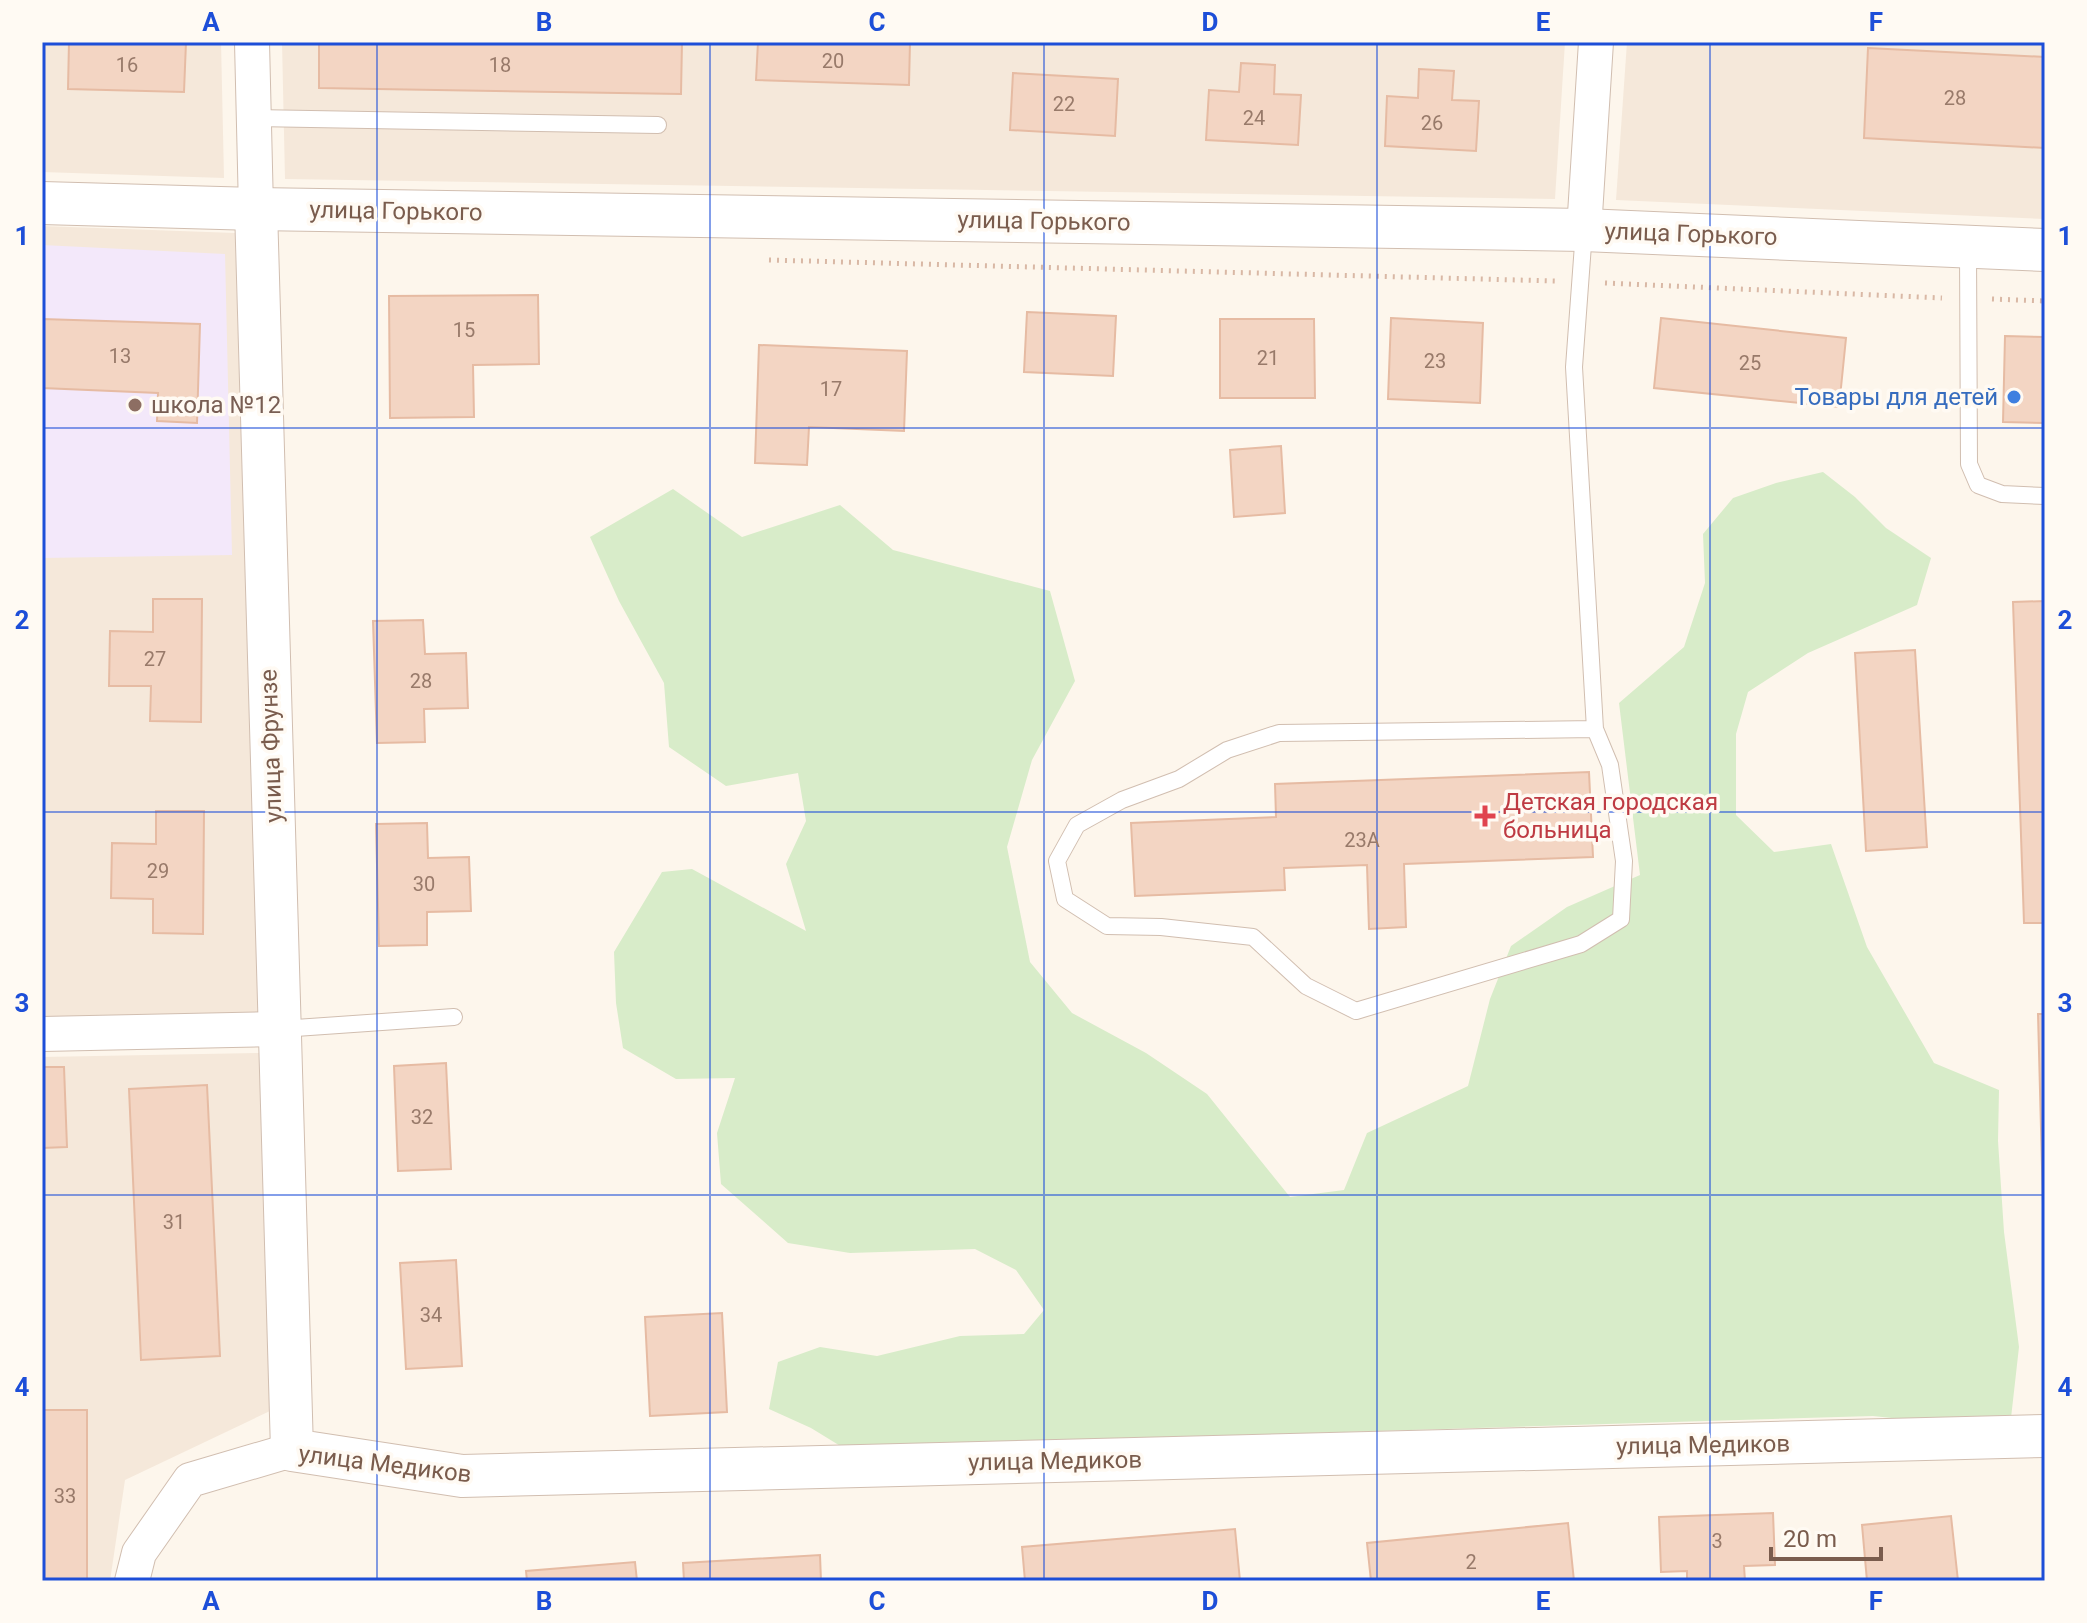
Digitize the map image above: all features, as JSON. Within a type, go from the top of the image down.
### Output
[{"type":"street","name":"улица Фрунзе","points":[[252,42],[292,1450]]},
{"type":"street","points":[[1584,230],[1596,42]]},
{"type":"street","name":"улица Горького","points":[[42,203],[1584,230],[2045,250]]},
{"type":"street","points":[[42,1034],[279,1029]]},
{"type":"street","name":"улица Медиков","points":[[132,1581],[139,1553],[190,1480],[292,1450],[462,1476],[2045,1436]]},
{"type":"lane","points":[[253,118],[658,125]]},
{"type":"lane","points":[[1584,230],[1574,367],[1595,729],[1610,765],[1624,861],[1621,919],[1581,944],[1356,1011],[1306,986],[1253,937],[1161,927],[1107,926],[1065,899],[1057,861],[1077,825],[1122,800],[1179,779],[1227,750],[1279,733],[1595,729]]},
{"type":"lane","points":[[1968,247],[1969,464],[1978,485],[2002,494],[2045,496]]},
{"type":"lane","points":[[279,1029],[454,1017]]},
{"type":"path","points":[[768,260],[1580,282],[2045,301]]},
{"type":"shaded area","points":[[42,42],[221,42],[224,178],[42,172]]},
{"type":"shaded area","points":[[282,42],[1565,42],[1555,199],[285,179]]},
{"type":"shaded area","points":[[1627,42],[2045,42],[2045,219],[1616,200]]},
{"type":"shaded area","points":[[42,226],[235,233],[258,1012],[42,1018]]},
{"type":"shaded area","name":"школа №12","points":[[42,245],[225,254],[232,555],[42,558]]},
{"type":"shaded area","points":[[259,1053],[270,1411],[125,1480],[110,1581],[42,1581],[42,1057]]},
{"type":"green space","points":[[1823,472],[1855,497],[1886,528],[1931,558],[1917,605],[1808,653],[1748,692],[1736,734],[1736,815],[1774,852],[1831,844],[1867,947],[1934,1063],[1999,1090],[1998,1141],[2004,1232],[2019,1347],[2011,1418],[1948,1424],[1873,1416],[842,1447],[811,1428],[769,1409],[778,1362],[820,1347],[877,1356],[960,1336],[1024,1334],[1044,1310],[1016,1270],[975,1249],[850,1253],[788,1243],[721,1184],[717,1133],[735,1078],[676,1079],[623,1048],[616,1003],[614,952],[662,872],[692,869],[806,931],[786,864],[806,821],[798,773],[726,786],[669,747],[664,683],[619,601],[590,537],[673,489],[742,537],[840,505],[893,550],[1050,591],[1075,681],[1032,760],[1007,847],[1030,962],[1072,1013],[1146,1053],[1207,1094],[1290,1197],[1344,1190],[1367,1133],[1468,1086],[1490,999],[1511,946],[1567,907],[1640,875],[1619,703],[1684,647],[1705,583],[1703,534],[1733,498],[1776,483]]},
{"type":"building","points":[[69,42],[186,42],[184,92],[68,89]]},
{"type":"building","points":[[319,42],[682,42],[681,94],[319,88]]},
{"type":"building","points":[[758,42],[910,42],[909,85],[756,80]]},
{"type":"building","points":[[1868,48],[2045,57],[2045,148],[1864,138]]},
{"type":"building","points":[[1241,63],[1275,65],[1274,94],[1301,95],[1298,145],[1206,140],[1209,90],[1239,92]]},
{"type":"building","points":[[1419,69],[1454,71],[1452,100],[1479,101],[1476,151],[1385,146],[1387,96],[1418,98]]},
{"type":"building","points":[[1013,73],[1118,79],[1115,136],[1010,130]]},
{"type":"building","points":[[538,295],[539,364],[473,365],[474,417],[390,418],[389,296]]},
{"type":"building","points":[[1027,312],[1116,316],[1113,376],[1024,372]]},
{"type":"building","points":[[1391,318],[1483,323],[1480,403],[1388,399]]},
{"type":"building","points":[[1661,318],[1846,338],[1839,407],[1654,388]]},
{"type":"building","points":[[42,319],[200,324],[197,423],[157,421],[158,393],[42,388]]},
{"type":"building","points":[[1220,319],[1314,319],[1315,398],[1220,398]]},
{"type":"building","points":[[2005,336],[2045,337],[2045,423],[2003,422]]},
{"type":"building","points":[[759,345],[907,351],[904,431],[809,427],[807,465],[755,463]]},
{"type":"building","points":[[1281,446],[1285,513],[1234,517],[1230,450]]},
{"type":"building","points":[[153,599],[202,599],[201,722],[150,721],[151,686],[109,686],[110,631],[153,632]]},
{"type":"building","points":[[2045,601],[2045,923],[2024,923],[2013,602]]},
{"type":"building","points":[[423,620],[425,654],[466,653],[468,708],[424,709],[425,742],[377,743],[373,621]]},
{"type":"building","points":[[1915,650],[1927,847],[1866,851],[1855,653]]},
{"type":"building","points":[[1589,772],[1593,857],[1404,864],[1406,927],[1369,929],[1367,865],[1284,868],[1285,890],[1135,896],[1131,823],[1276,817],[1275,784]]},
{"type":"building","points":[[156,811],[204,811],[203,934],[153,933],[153,899],[111,898],[112,843],[156,844]]},
{"type":"building","points":[[427,823],[428,858],[469,857],[471,911],[427,912],[427,945],[379,946],[376,824]]},
{"type":"building","points":[[2038,1014],[2045,1014],[2045,1282]]},
{"type":"building","points":[[446,1063],[451,1169],[398,1171],[394,1066]]},
{"type":"building","points":[[42,1067],[64,1067],[67,1147],[42,1148]]},
{"type":"building","points":[[207,1085],[220,1356],[141,1360],[129,1089]]},
{"type":"building","points":[[456,1260],[462,1366],[406,1369],[400,1263]]},
{"type":"building","points":[[722,1313],[727,1412],[650,1416],[645,1317]]},
{"type":"building","points":[[42,1410],[87,1410],[87,1581],[42,1581]]},
{"type":"building","points":[[1773,1513],[1775,1565],[1744,1566],[1745,1581],[1687,1581],[1687,1571],[1661,1572],[1659,1517]]},
{"type":"building","points":[[1951,1516],[1958,1581],[1867,1581],[1862,1525]]},
{"type":"building","points":[[1568,1523],[1574,1581],[1371,1581],[1367,1543]]},
{"type":"building","points":[[1235,1529],[1240,1581],[1025,1581],[1022,1547]]},
{"type":"building","points":[[820,1555],[821,1581],[684,1581],[683,1563]]},
{"type":"building","points":[[635,1562],[637,1581],[527,1581],[526,1571]]},
{"type":"place","name":"Товары для детей","points":[[2014,397]]},
{"type":"place","name":"школа №12","points":[[135,405]]},
{"type":"place","name":"Детская городская больница","points":[[1485,816]]}]
